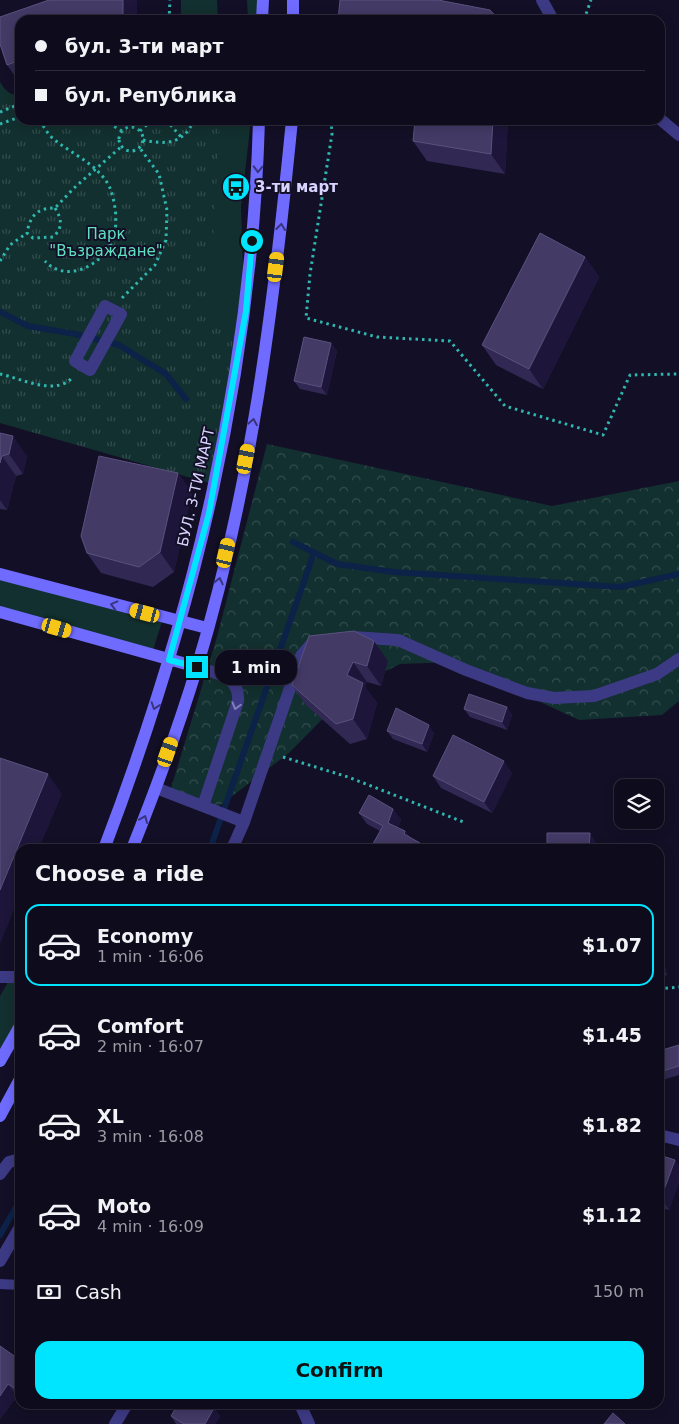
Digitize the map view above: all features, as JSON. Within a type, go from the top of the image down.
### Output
[{"type":"street","points":[[262,15],[263,0]]},
{"type":"street","points":[[292,0],[293,15]]},
{"type":"street","points":[[542,0],[550,15]]},
{"type":"street","points":[[665,123],[679,135]]},
{"type":"street","name":"БУЛ. 3-ТИ МАРТ","points":[[106,844],[132,775],[169,660],[209,513],[246,311],[257,188],[259,125]]},
{"type":"street","points":[[134,844],[156,788],[197,667],[239,497],[272,304],[291,125]]},
{"type":"street","points":[[105,306],[121,314],[90,370],[82,365],[75,361],[105,306]]},
{"type":"street","points":[[0,574],[178,622],[207,628]]},
{"type":"street","points":[[0,612],[197,667],[228,677],[235,682],[238,701],[208,808]]},
{"type":"street","points":[[344,637],[398,640],[466,670],[527,693],[554,698],[594,696],[657,674],[679,659]]},
{"type":"street","points":[[234,844],[244,822],[301,656],[314,641],[328,638]]},
{"type":"street","points":[[156,788],[244,822]]},
{"type":"street","points":[[0,977],[15,977]]},
{"type":"street","points":[[0,1061],[15,1035]]},
{"type":"street","points":[[0,1116],[15,1089]]},
{"type":"street","points":[[664,1136],[679,1140]]},
{"type":"street","points":[[0,1174],[9,1162],[15,1160]]},
{"type":"street","points":[[0,1261],[15,1236]]},
{"type":"street","points":[[115,1424],[124,1409]]},
{"type":"street","points":[[302,1409],[309,1424]]},
{"type":"lane","points":[[0,1284],[15,1285]]},
{"type":"path","points":[[169,15],[170,0]]},
{"type":"path","points":[[586,15],[591,0]]},
{"type":"path","points":[[0,112],[15,106]]},
{"type":"path","points":[[0,124],[15,119]]},
{"type":"path","points":[[44,125],[55,141],[78,154],[109,187],[117,216],[111,244],[94,264],[75,272],[61,272],[51,268],[45,261]]},
{"type":"path","points":[[112,125],[122,131]]},
{"type":"path","points":[[140,131],[147,125]]},
{"type":"path","points":[[170,125],[182,138]]},
{"type":"path","points":[[143,140],[161,144],[173,143],[182,138],[192,125]]},
{"type":"path","points":[[331,125],[332,134],[310,274],[306,318],[376,337],[450,341],[505,406],[603,435],[630,375],[679,374]]},
{"type":"path","points":[[129,127],[140,131],[143,140],[139,147],[128,150],[122,146],[120,137],[122,131],[129,127]]},
{"type":"path","points":[[0,261],[10,245],[27,233],[34,213],[43,208],[55,208],[94,169],[122,146]]},
{"type":"path","points":[[112,310],[155,264],[166,240],[167,210],[159,174],[139,147]]},
{"type":"path","points":[[27,233],[34,238],[53,237],[59,231],[61,218],[55,208]]},
{"type":"path","points":[[0,374],[34,384],[51,386],[69,382],[82,365]]},
{"type":"path","points":[[268,753],[348,777],[466,823]]},
{"type":"path","points":[[664,988],[679,987]]},
{"type":"green space","points":[[181,0],[217,0],[218,15],[181,15]]},
{"type":"green space","points":[[247,0],[258,0],[257,15],[248,15]]},
{"type":"green space","name":"Парк \"Възраждане\"","points":[[0,82],[8,92],[15,95],[15,125],[220,125],[208,326],[238,328],[209,483],[0,423]]},
{"type":"green space","points":[[195,125],[250,125],[241,207],[243,266],[238,328],[0,423],[0,381]]},
{"type":"green space","points":[[267,444],[552,506],[679,481],[679,701],[662,715],[579,720],[454,662],[400,664],[354,687],[289,753],[218,807],[171,788],[217,637]]},
{"type":"green space","points":[[0,574],[163,618],[152,654],[0,612]]},
{"type":"green space","points":[[11,977],[15,977],[15,1035],[0,1061],[0,996]]},
{"type":"building","points":[[49,0],[123,0],[122,15],[15,15],[15,62],[7,65],[0,44],[0,17]]},
{"type":"building","points":[[340,0],[438,0],[490,10],[494,15],[338,15]]},
{"type":"building","points":[[415,125],[493,125],[491,154],[413,141]]},
{"type":"building","points":[[540,233],[585,257],[529,369],[482,345]]},
{"type":"building","points":[[304,337],[331,343],[321,387],[294,381]]},
{"type":"building","points":[[0,433],[13,436],[9,454],[2,456],[0,463]]},
{"type":"building","points":[[99,456],[178,473],[160,552],[139,567],[87,553],[81,536]]},
{"type":"building","points":[[354,631],[374,641],[367,666],[353,662],[347,675],[363,683],[353,719],[336,724],[292,685],[309,636]]},
{"type":"building","points":[[469,694],[507,707],[502,722],[464,709]]},
{"type":"building","points":[[396,708],[429,725],[422,744],[387,731]]},
{"type":"building","points":[[453,735],[504,761],[484,802],[433,776]]},
{"type":"building","points":[[0,758],[48,774],[19,844],[15,844],[15,854],[0,890]]},
{"type":"building","points":[[369,795],[393,809],[388,823],[405,831],[404,834],[420,844],[373,844],[383,826],[359,813]]},
{"type":"building","points":[[547,833],[590,833],[589,844],[547,844]]},
{"type":"building","points":[[679,1045],[679,1066],[664,1070],[664,1050]]},
{"type":"building","points":[[664,1157],[675,1160],[664,1190]]},
{"type":"building","points":[[0,1346],[15,1356],[15,1388],[8,1384],[0,1396]]},
{"type":"building","points":[[175,1409],[213,1409],[205,1424],[184,1424],[171,1416]]},
{"type":"building","points":[[613,1413],[625,1424],[604,1424]]},
{"type":"waterway","points":[[0,312],[28,326],[75,334],[119,345],[166,374],[186,399]]},
{"type":"waterway","points":[[293,542],[337,564],[394,572],[620,587],[679,574]]},
{"type":"waterway","points":[[212,844],[314,553]]},
{"type":"waterway","points":[[0,1235],[15,1209]]},
{"type":"place","name":"3-ти март","points":[[236,187]]},
{"type":"route","points":[[197,667],[169,660],[209,513],[231,402],[246,311],[252,241]]}]
